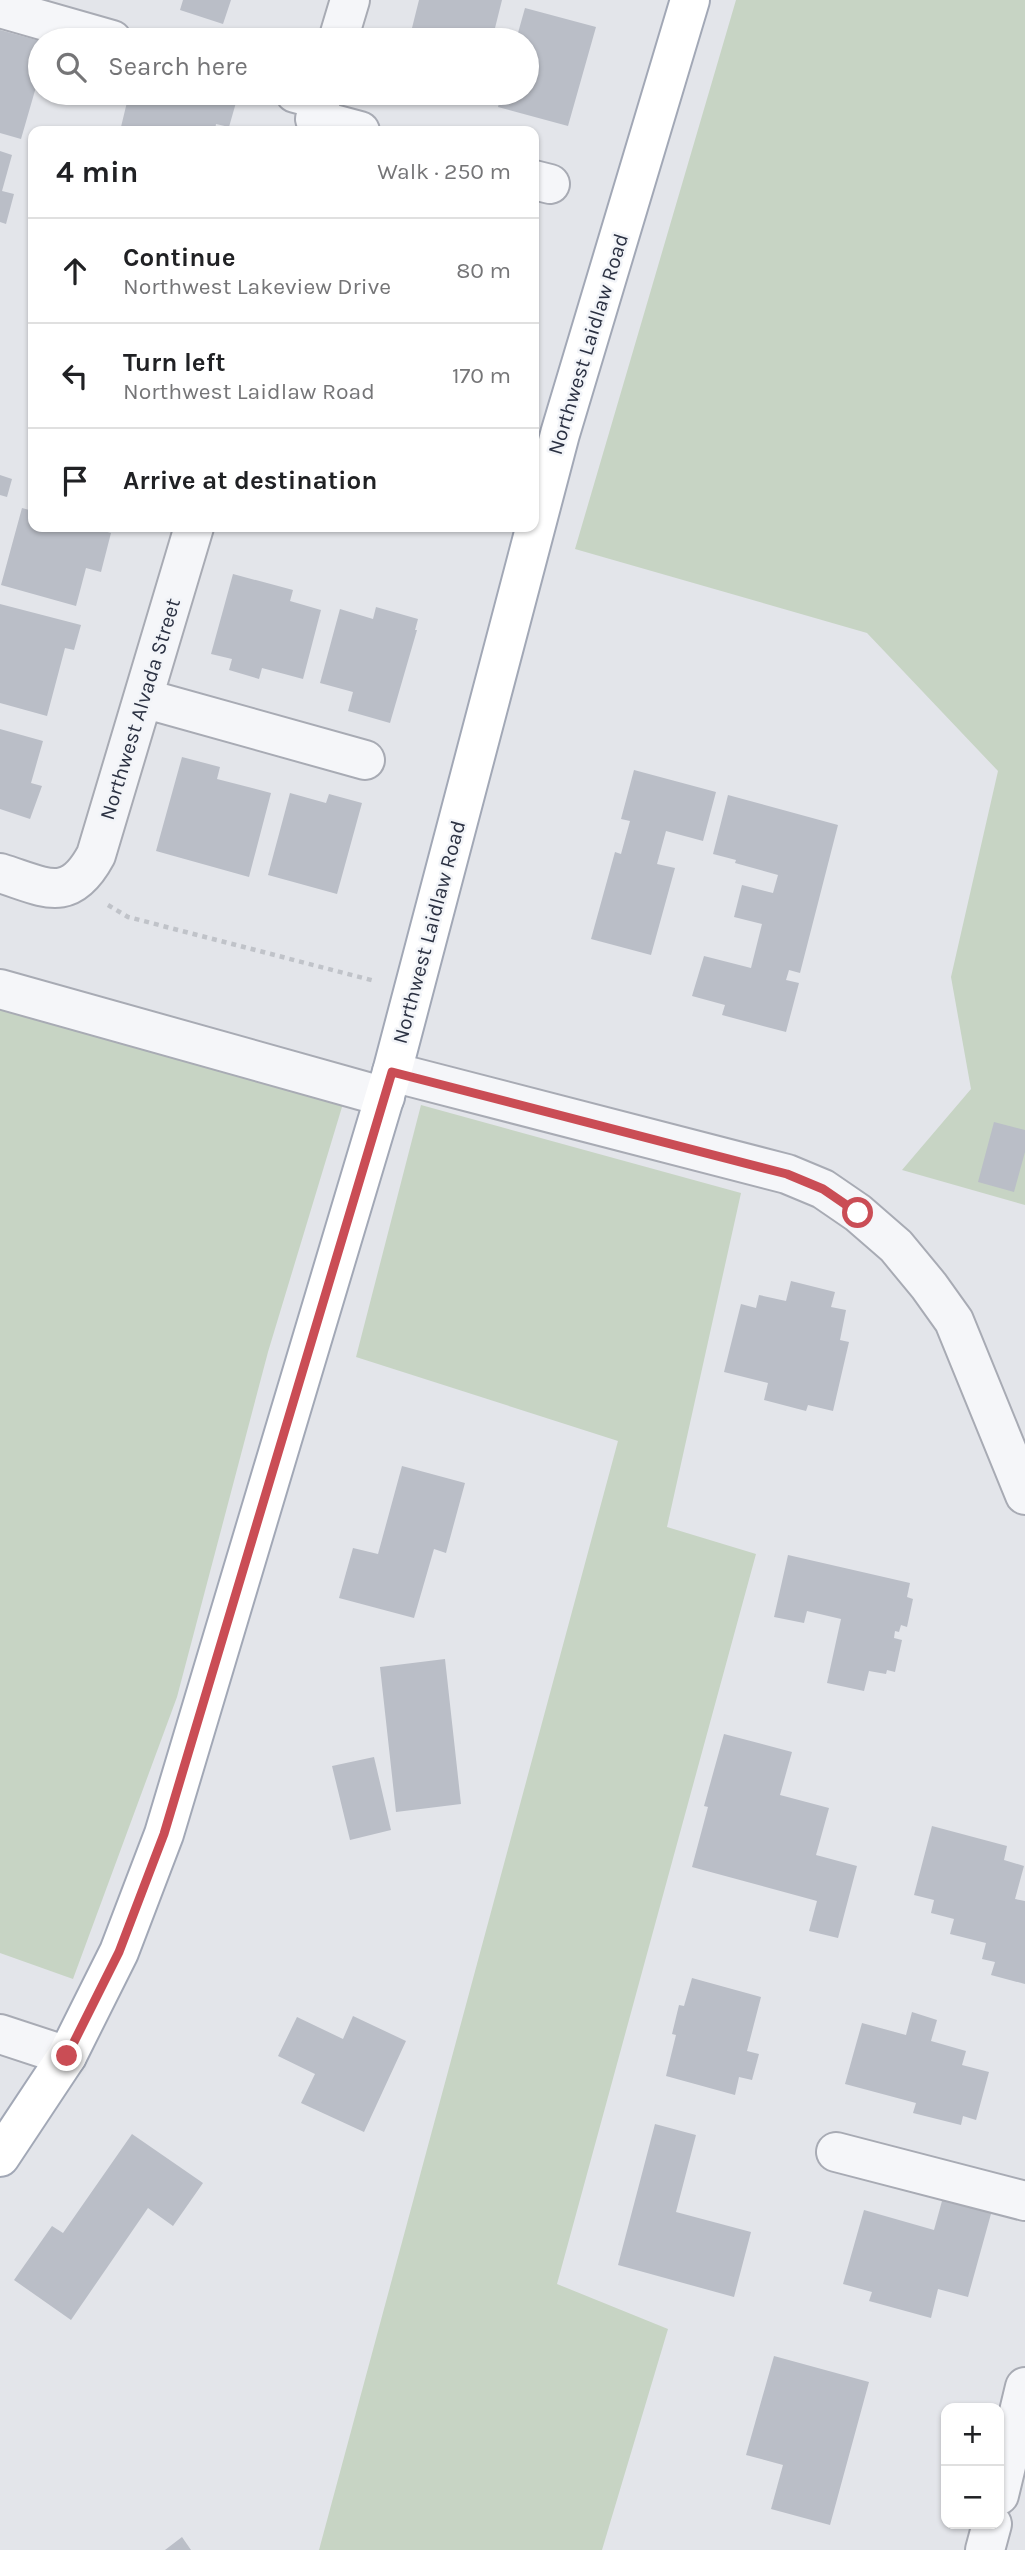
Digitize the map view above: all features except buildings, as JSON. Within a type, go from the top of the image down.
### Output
[{"type":"main road","name":"Northwest Laidlaw Road","points":[[539,515],[560,435],[690,0]]},
{"type":"main road","name":"Northwest Laidlaw Road","points":[[0,2157],[67,2056],[119,1952],[164,1834],[388,1084],[535,532]]},
{"type":"street","points":[[342,28],[350,0]]},
{"type":"street","points":[[0,8],[70,28]]},
{"type":"street","points":[[313,107],[350,126]]},
{"type":"street","name":"Northwest Alvada Street","points":[[74,884],[87,873],[96,855],[193,532]]},
{"type":"street","points":[[143,698],[365,760]]},
{"type":"street","points":[[0,873],[44,887],[60,889],[74,884]]},
{"type":"street","points":[[0,989],[388,1084],[787,1174],[823,1189],[858,1213],[896,1246],[954,1321],[1025,1495]]},
{"type":"street","points":[[0,2034],[67,2056]]},
{"type":"street","points":[[836,2152],[1025,2201]]},
{"type":"street","points":[[1004,2474],[1025,2388]]},
{"type":"street","points":[[985,2550],[991,2529]]},
{"type":"path","points":[[74,884],[128,917],[414,992]]},
{"type":"green space","points":[[736,0],[1025,0],[1025,1205],[902,1170],[971,1089],[951,977],[998,771],[867,633],[575,549]]},
{"type":"green space","points":[[0,997],[345,1097],[268,1352],[177,1697],[73,1979],[0,1953]]},
{"type":"green space","points":[[421,1105],[741,1193],[667,1527],[756,1554],[557,2284],[668,2329],[602,2550],[319,2550],[618,1441],[356,1357]]},
{"type":"route","points":[[67,2056],[119,1952],[164,1834],[392,1072],[787,1174],[823,1189],[858,1213]]}]
